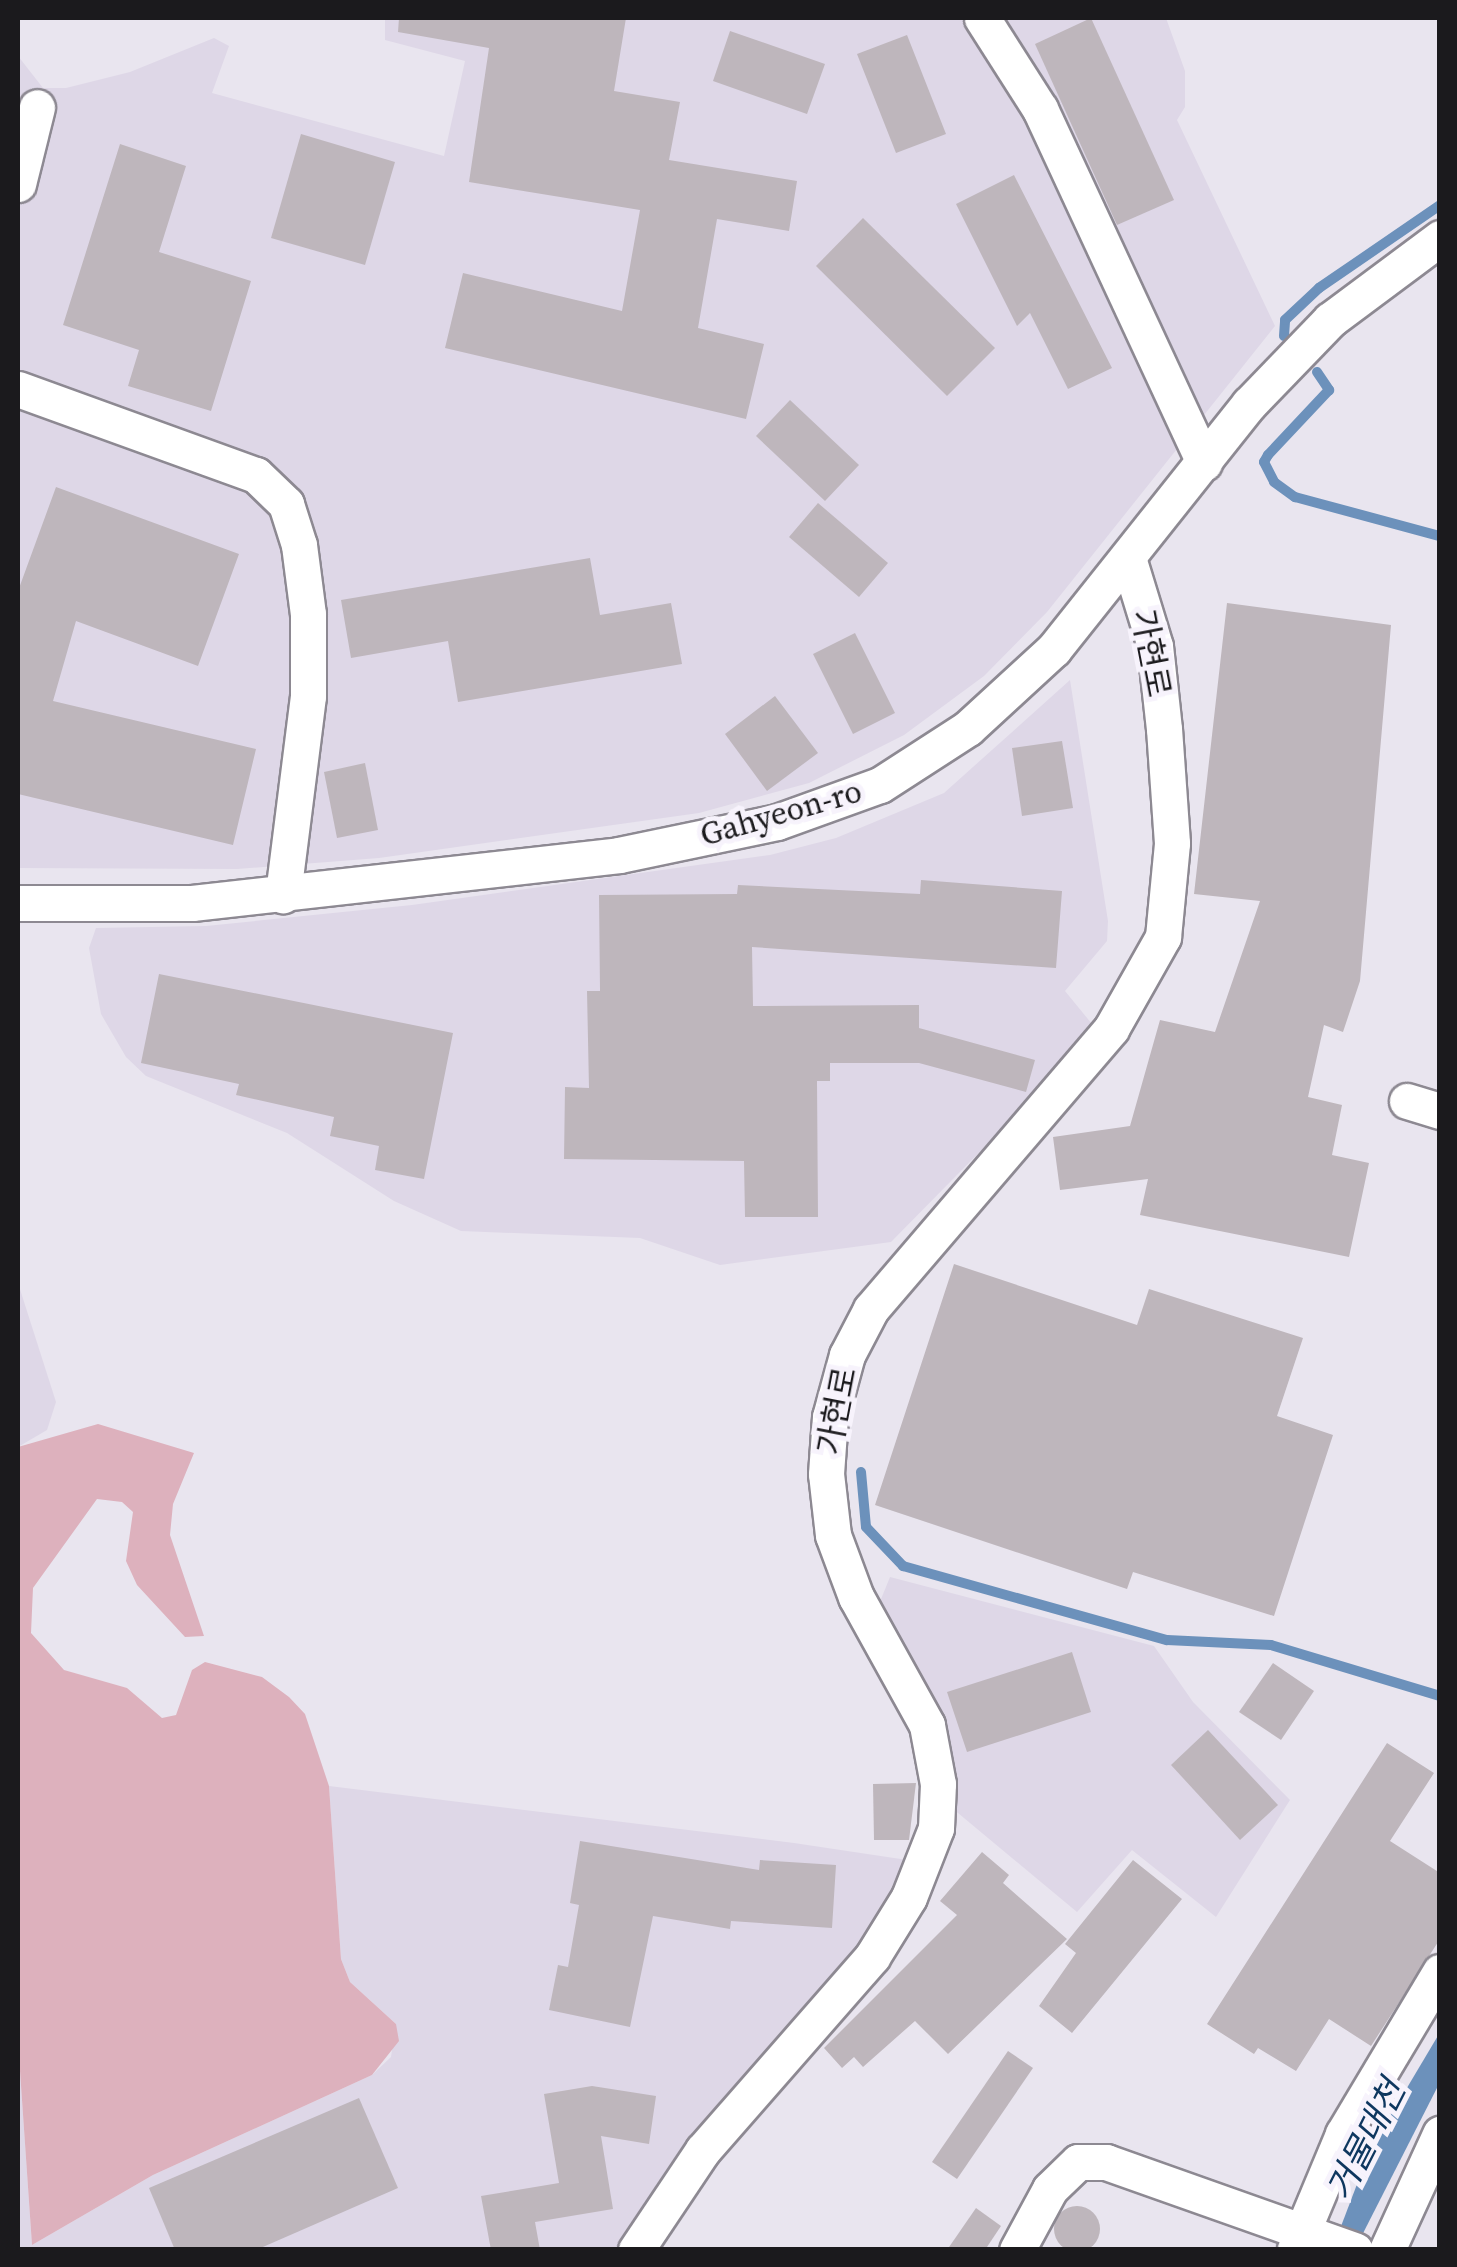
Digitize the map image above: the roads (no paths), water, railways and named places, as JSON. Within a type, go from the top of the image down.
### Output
[{"type":"street","points":[[982,18],[1040,109],[1204,463]]},
{"type":"street","points":[[18,184],[37,107]]},
{"type":"street","name":"Gahyeon-ro","points":[[18,903],[283,895],[619,855],[776,822],[880,785],[968,728],[1054,649],[1129,561],[1249,404],[1330,320],[1440,238]]},
{"type":"street","points":[[18,389],[256,476],[286,504],[299,545],[308,614],[308,696],[283,895]]},
{"type":"street","name":"가현로","points":[[636,2250],[703,2150],[872,1956],[910,1897],[930,1846],[938,1784],[927,1725],[856,1597],[832,1535],[826,1474],[830,1417],[847,1355],[870,1309],[1111,1029],[1163,936],[1172,843],[1164,729],[1155,646],[1129,561]]},
{"type":"street","points":[[1297,2239],[1370,2083],[1440,1972]]},
{"type":"street","points":[[1387,2250],[1440,2134]]},
{"type":"street","points":[[1017,2250],[1062,2172],[1078,2162],[1106,2162],[1297,2239],[1355,2250]]},
{"type":"water","points":[[1439,2034],[1439,2084],[1355,2249],[1332,2250],[1370,2150]]},
{"type":"waterway","points":[[1284,336],[1285,320],[1319,288],[1440,205]]},
{"type":"waterway","points":[[1317,372],[1329,390],[1268,455],[1264,462],[1274,482],[1295,497],[1440,536]]},
{"type":"waterway","points":[[861,1472],[866,1527],[903,1566],[1167,1640],[1271,1645],[1440,1696]]},
{"type":"water label","name":"거물대천","points":[[1366,2140]]}]
